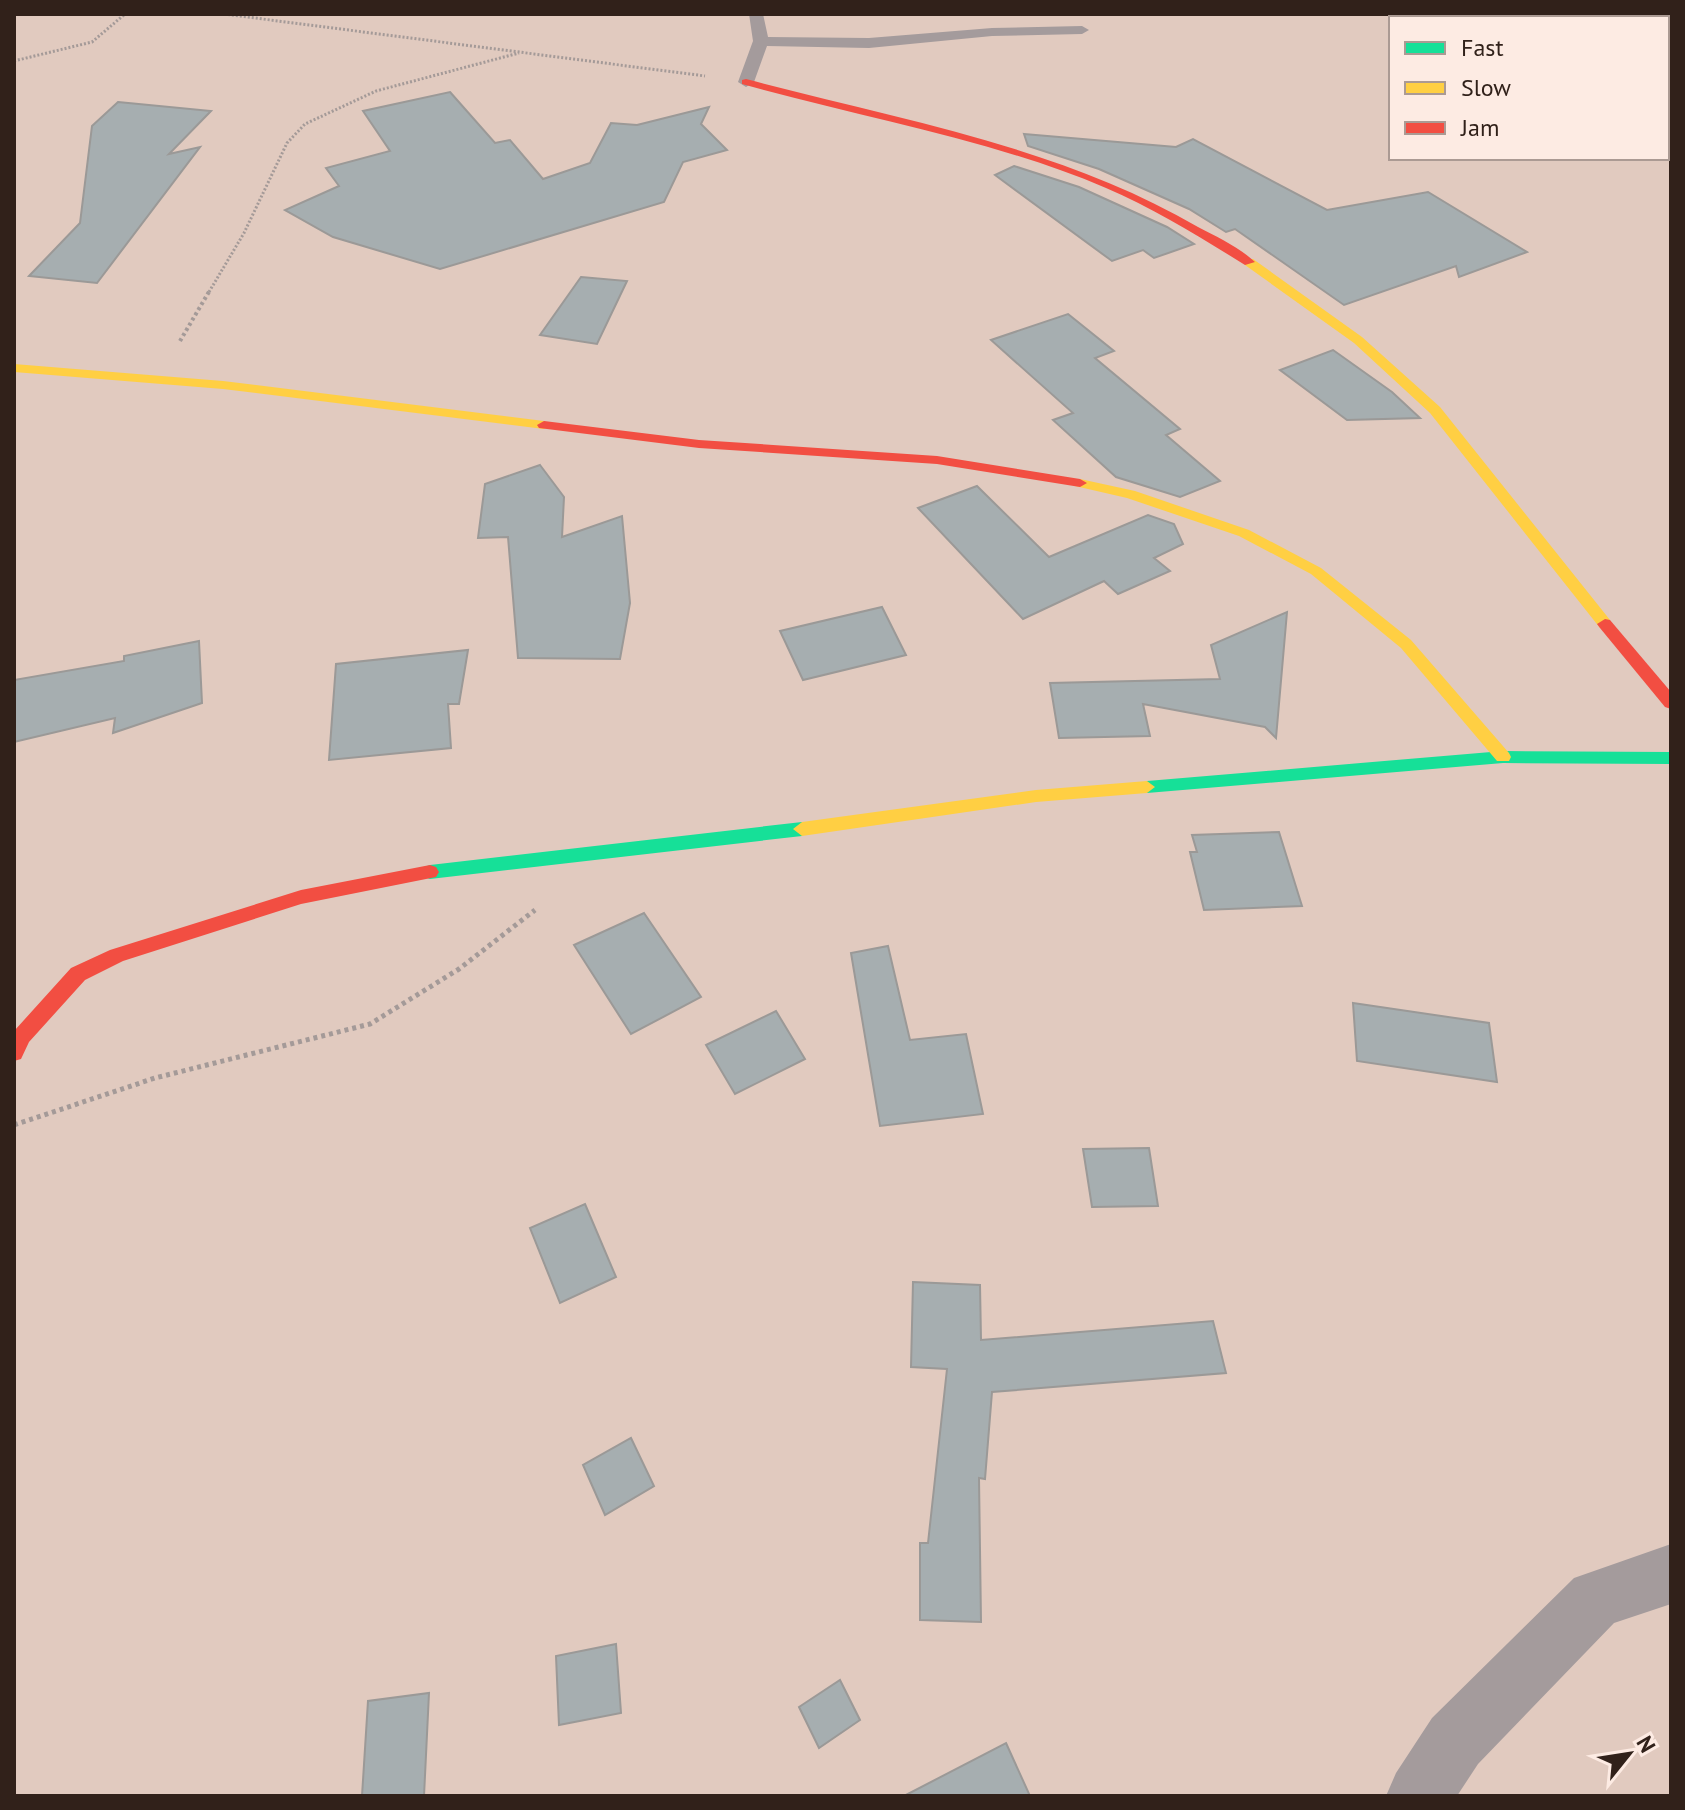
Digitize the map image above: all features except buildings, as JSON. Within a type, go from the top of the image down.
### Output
[{"type":"street","points":[[746,82],[859,115],[1010,152],[1089,178],[1178,218],[1275,278],[1358,340],[1435,410],[1657,690],[1671,703]]},
{"type":"street","points":[[14,368],[359,400],[699,444],[937,460],[1031,473],[1130,494],[1244,533],[1316,571],[1406,644],[1503,757]]},
{"type":"street","points":[[14,1053],[22,1036],[52,999],[78,974],[117,955],[301,897],[388,878],[1036,796],[1503,757],[1592,755],[1671,758]]},
{"type":"street","points":[[1419,1796],[1455,1741],[1595,1599],[1671,1574]]},
{"type":"lane","points":[[746,82],[761,41],[756,14]]},
{"type":"lane","points":[[761,41],[869,43],[992,32],[1082,30]]},
{"type":"path","points":[[14,61],[92,42],[125,14]]},
{"type":"path","points":[[224,14],[746,82]]},
{"type":"path","points":[[157,380],[244,233],[287,143],[305,124],[376,91],[521,52]]},
{"type":"path","points":[[14,1125],[155,1078],[370,1024],[459,969],[610,852]]},
{"type":"traffic: fast","points":[[1147,787],[1503,757],[1671,758]]},
{"type":"traffic: fast","points":[[430,872],[802,829]]},
{"type":"traffic: slow","points":[[1249,262],[1358,340],[1435,410],[1605,624]]},
{"type":"traffic: slow","points":[[14,368],[223,385],[544,425]]},
{"type":"traffic: slow","points":[[1080,483],[1130,494],[1244,533],[1316,571],[1406,644],[1503,757]]},
{"type":"traffic: slow","points":[[802,829],[1036,796],[1147,787]]},
{"type":"traffic: jam","points":[[746,82],[960,138],[1087,177],[1150,205],[1249,262]]},
{"type":"traffic: jam","points":[[544,425],[699,444],[937,460],[1080,483]]},
{"type":"traffic: jam","points":[[1605,624],[1671,703]]},
{"type":"traffic: jam","points":[[14,1053],[22,1036],[78,974],[117,955],[301,897],[430,872]]}]
